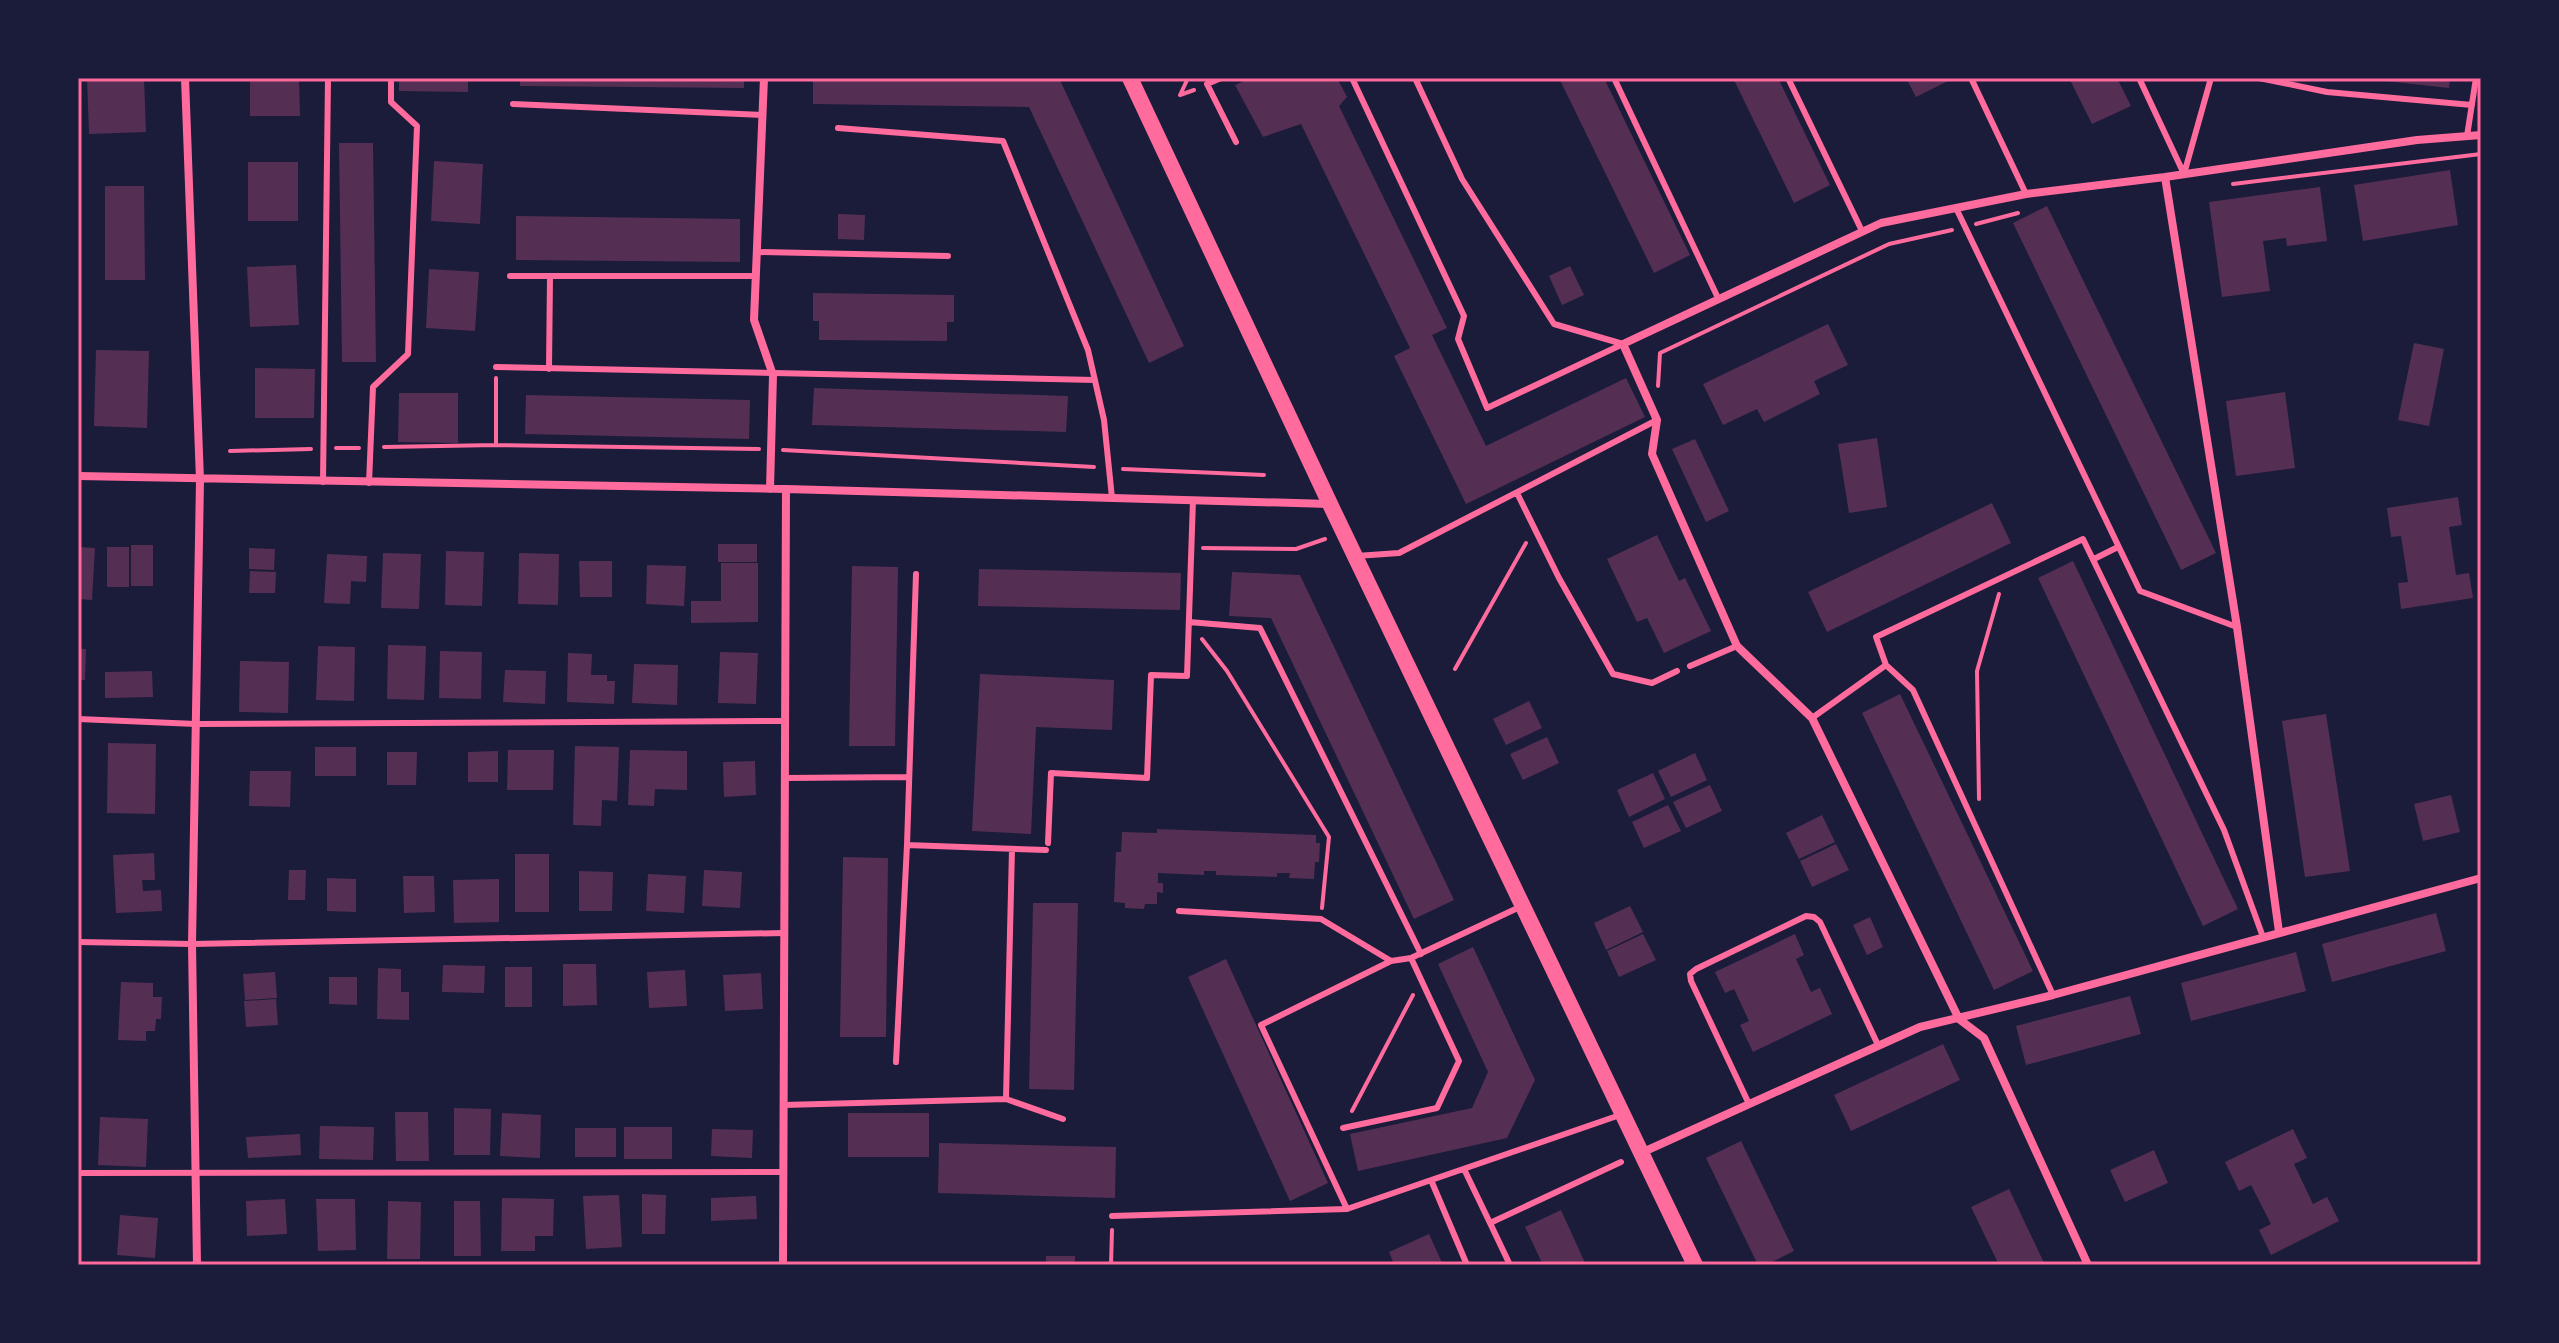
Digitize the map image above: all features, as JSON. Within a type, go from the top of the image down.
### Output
[{"type":"main road","points":[[1130,78],[1330,504],[1695,1265]]},
{"type":"street","points":[[185,78],[200,480],[192,944],[197,1265]]},
{"type":"street","points":[[764,78],[754,320],[773,375],[770,489]]},
{"type":"street","points":[[2088,1265],[1984,1038],[1959,1019],[1812,718],[1737,646],[1652,454],[1657,420],[1623,344],[1881,223],[2026,194],[2417,140],[2481,135]]},
{"type":"street","points":[[2165,177],[2237,627],[2279,932]]},
{"type":"street","points":[[78,476],[786,489],[1330,504]]},
{"type":"street","points":[[783,1265],[786,489]]},
{"type":"street","points":[[1641,1153],[1920,1027],[2053,995],[2481,878]]},
{"type":"lane","points":[[323,482],[328,78]]},
{"type":"lane","points":[[369,483],[373,387],[408,354],[417,126],[391,102],[391,78]]},
{"type":"lane","points":[[1221,78],[1207,84],[1236,142]]},
{"type":"lane","points":[[1352,78],[1464,316],[1458,339],[1487,408],[1623,344]]},
{"type":"lane","points":[[1415,78],[1462,179],[1554,324],[1623,344]]},
{"type":"lane","points":[[1614,78],[1718,298]]},
{"type":"lane","points":[[1788,78],[1862,231]]},
{"type":"lane","points":[[1971,78],[2026,194]]},
{"type":"lane","points":[[2139,78],[2184,174]]},
{"type":"lane","points":[[2184,174],[2211,78]]},
{"type":"lane","points":[[2259,78],[2327,92],[2472,105]]},
{"type":"lane","points":[[2467,136],[2476,78]]},
{"type":"lane","points":[[513,104],[763,115]]},
{"type":"lane","points":[[838,128],[1003,141],[1088,350],[1104,420],[1112,498]]},
{"type":"lane","points":[[1956,208],[2140,591],[2237,627]]},
{"type":"lane","points":[[757,252],[948,256]]},
{"type":"lane","points":[[510,276],[756,276]]},
{"type":"lane","points":[[549,369],[550,276]]},
{"type":"lane","points":[[496,367],[1095,380]]},
{"type":"lane","points":[[1355,556],[1399,553],[1657,420]]},
{"type":"lane","points":[[1517,493],[1559,578],[1613,674],[1652,683],[1677,671]]},
{"type":"lane","points":[[907,845],[1012,849],[1047,846],[1051,773],[1147,778],[1151,675],[1187,676],[1193,500]]},
{"type":"lane","points":[[2053,995],[1913,690],[1886,665],[1876,637],[2083,539],[2224,830],[2263,937]]},
{"type":"lane","points":[[2094,559],[2118,547]]},
{"type":"lane","points":[[896,1062],[916,574]]},
{"type":"lane","points":[[1189,622],[1260,628],[1421,954]]},
{"type":"lane","points":[[1690,666],[1737,646]]},
{"type":"lane","points":[[1812,718],[1886,665]]},
{"type":"lane","points":[[78,719],[196,724],[785,721]]},
{"type":"lane","points":[[785,778],[908,777]]},
{"type":"lane","points":[[1006,1099],[1012,849]]},
{"type":"lane","points":[[1347,1209],[1261,1025],[1391,961],[1421,954],[1522,906]]},
{"type":"lane","points":[[1179,911],[1321,919],[1391,961]]},
{"type":"lane","points":[[1749,1104],[1690,974],[1806,916],[1820,922],[1878,1045]]},
{"type":"lane","points":[[78,942],[192,944],[784,933]]},
{"type":"lane","points":[[1343,1128],[1437,1108],[1459,1061],[1411,958]]},
{"type":"lane","points":[[784,1105],[1006,1099],[1063,1119]]},
{"type":"lane","points":[[1112,1216],[1347,1209],[1623,1115]]},
{"type":"lane","points":[[1490,1223],[1621,1162]]},
{"type":"lane","points":[[1464,1169],[1510,1265]]},
{"type":"lane","points":[[78,1173],[784,1172]]},
{"type":"lane","points":[[1431,1180],[1467,1265]]},
{"type":"path","points":[[1180,95],[1188,78]]},
{"type":"path","points":[[2229,185],[2481,154]]},
{"type":"path","points":[[1657,420],[1660,353],[1889,244],[2024,211]]},
{"type":"path","points":[[496,367],[496,445]]},
{"type":"path","points":[[230,451],[496,445],[773,449],[1264,475]]},
{"type":"path","points":[[1455,669],[1535,527]]},
{"type":"path","points":[[1191,547],[1296,549],[1327,538]]},
{"type":"path","points":[[1980,835],[1977,671],[2003,577]]},
{"type":"path","points":[[1189,622],[1227,671],[1329,837],[1321,919]]},
{"type":"path","points":[[1343,1128],[1421,980]]},
{"type":"path","points":[[1111,1265],[1112,1216]]},
{"type":"building","points":[[87,78],[144,78],[146,132],[89,134]]},
{"type":"building","points":[[250,78],[299,78],[300,116],[250,116]]},
{"type":"building","points":[[399,78],[468,78],[468,92],[399,91]]},
{"type":"building","points":[[520,78],[744,78],[744,88],[520,86]]},
{"type":"building","points":[[813,78],[1059,78],[1184,346],[1149,363],[1029,107],[813,104]]},
{"type":"building","points":[[1251,78],[1337,78],[1347,97],[1339,106],[1447,328],[1432,335],[1486,446],[1626,378],[1645,417],[1466,504],[1394,356],[1410,348],[1301,124],[1263,137],[1235,85]]},
{"type":"building","points":[[1559,78],[1604,78],[1690,255],[1654,273]]},
{"type":"building","points":[[1733,78],[1778,78],[1830,185],[1794,203]]},
{"type":"building","points":[[1906,78],[1954,78],[1916,97]]},
{"type":"building","points":[[2069,78],[2117,78],[2131,106],[2092,124]]},
{"type":"building","points":[[2377,78],[2450,78],[2449,88]]},
{"type":"building","points":[[339,143],[373,143],[376,362],[342,362]]},
{"type":"building","points":[[434,161],[483,164],[480,224],[431,221]]},
{"type":"building","points":[[248,162],[298,162],[298,221],[248,221]]},
{"type":"building","points":[[2450,170],[2458,225],[2363,241],[2354,185]]},
{"type":"building","points":[[105,186],[144,186],[145,280],[105,280]]},
{"type":"building","points":[[2320,187],[2327,241],[2287,246],[2286,238],[2263,241],[2270,291],[2222,297],[2209,202]]},
{"type":"building","points":[[2047,206],[2216,553],[2181,570],[2013,223]]},
{"type":"building","points":[[838,214],[865,215],[864,240],[838,239]]},
{"type":"building","points":[[516,216],[740,219],[740,262],[516,260]]},
{"type":"building","points":[[296,265],[299,325],[250,327],[247,267]]},
{"type":"building","points":[[1570,266],[1584,295],[1562,305],[1549,276]]},
{"type":"building","points":[[429,269],[479,272],[475,331],[426,328]]},
{"type":"building","points":[[813,293],[954,295],[954,322],[947,322],[947,341],[819,340],[819,321],[813,321]]},
{"type":"building","points":[[1828,324],[1848,365],[1814,381],[1820,394],[1764,422],[1757,409],[1723,425],[1703,384]]},
{"type":"building","points":[[2414,343],[2444,349],[2429,426],[2398,420]]},
{"type":"building","points":[[96,350],[149,351],[147,428],[94,426]]},
{"type":"building","points":[[255,368],[315,369],[314,418],[255,418]]},
{"type":"building","points":[[814,388],[1068,396],[1066,432],[812,425]]},
{"type":"building","points":[[2285,392],[2295,468],[2236,476],[2226,401]]},
{"type":"building","points":[[399,393],[458,393],[458,443],[398,442]]},
{"type":"building","points":[[526,395],[750,400],[749,439],[525,434]]},
{"type":"building","points":[[1877,438],[1887,507],[1849,513],[1838,444]]},
{"type":"building","points":[[1695,439],[1729,511],[1706,522],[1672,449]]},
{"type":"building","points":[[2458,497],[2462,525],[2449,527],[2456,575],[2469,573],[2473,598],[2401,609],[2398,583],[2408,582],[2401,536],[2391,537],[2387,508]]},
{"type":"building","points":[[1992,503],[2011,543],[1827,632],[1808,592]]},
{"type":"building","points":[[1657,535],[1679,581],[1685,578],[1711,631],[1664,653],[1647,618],[1637,622],[1607,559]]},
{"type":"building","points":[[718,544],[757,544],[757,562],[718,562]]},
{"type":"building","points":[[131,545],[153,545],[153,586],[131,586]]},
{"type":"building","points":[[78,547],[95,548],[92,600],[78,599]]},
{"type":"building","points":[[107,547],[129,547],[129,587],[107,587]]},
{"type":"building","points":[[249,548],[275,549],[274,570],[249,569]]},
{"type":"building","points":[[446,551],[484,552],[482,606],[445,605]]},
{"type":"building","points":[[383,553],[421,554],[419,609],[381,608]]},
{"type":"building","points":[[519,553],[559,554],[558,605],[518,604]]},
{"type":"building","points":[[327,554],[367,556],[366,582],[351,581],[350,604],[324,603]]},
{"type":"building","points":[[579,561],[612,561],[612,597],[580,597]]},
{"type":"building","points":[[2073,561],[2238,909],[2203,926],[2038,578]]},
{"type":"building","points":[[721,563],[758,563],[758,622],[691,623],[691,601],[721,601]]},
{"type":"building","points":[[647,565],[686,566],[684,606],[646,604]]},
{"type":"building","points":[[852,566],[898,567],[895,746],[849,746]]},
{"type":"building","points":[[979,569],[1181,573],[1180,610],[978,606]]},
{"type":"building","points":[[250,571],[276,572],[275,593],[249,593]]},
{"type":"building","points":[[1232,572],[1300,575],[1454,900],[1414,919],[1271,618],[1229,616]]},
{"type":"building","points":[[388,645],[426,646],[424,700],[387,699]]},
{"type":"building","points":[[318,646],[355,647],[354,701],[316,700]]},
{"type":"building","points":[[78,649],[86,649],[85,680],[78,680]]},
{"type":"building","points":[[440,651],[482,652],[481,699],[439,698]]},
{"type":"building","points":[[720,652],[758,653],[756,704],[718,703]]},
{"type":"building","points":[[568,653],[592,654],[591,675],[607,675],[607,681],[615,681],[614,704],[567,702]]},
{"type":"building","points":[[240,661],[289,662],[288,713],[239,712]]},
{"type":"building","points":[[634,664],[678,665],[677,705],[632,703]]},
{"type":"building","points":[[505,670],[546,671],[545,704],[503,702]]},
{"type":"building","points":[[152,671],[153,697],[105,698],[105,672]]},
{"type":"building","points":[[980,674],[1114,680],[1112,730],[1036,727],[1031,834],[972,831]]},
{"type":"building","points":[[1900,694],[2033,971],[1994,990],[1862,713]]},
{"type":"building","points":[[1529,701],[1542,728],[1506,745],[1493,719]]},
{"type":"building","points":[[2326,714],[2350,871],[2305,877],[2282,721]]},
{"type":"building","points":[[1547,737],[1559,763],[1523,780],[1510,754]]},
{"type":"building","points":[[108,743],[156,744],[155,814],[107,813]]},
{"type":"building","points":[[575,746],[619,747],[617,801],[602,800],[601,826],[573,825]]},
{"type":"building","points":[[315,747],[356,747],[356,776],[315,776]]},
{"type":"building","points":[[508,750],[554,750],[553,790],[507,790]]},
{"type":"building","points":[[630,750],[687,751],[687,790],[655,789],[654,806],[628,805]]},
{"type":"building","points":[[498,751],[498,782],[468,782],[468,752]]},
{"type":"building","points":[[387,752],[417,752],[416,785],[387,785]]},
{"type":"building","points":[[1695,753],[1707,780],[1671,797],[1658,771]]},
{"type":"building","points":[[755,761],[756,795],[724,797],[723,762]]},
{"type":"building","points":[[250,771],[291,771],[290,807],[249,806]]},
{"type":"building","points":[[1653,773],[1665,799],[1629,817],[1617,790]]},
{"type":"building","points":[[1710,785],[1722,811],[1686,828],[1673,802]]},
{"type":"building","points":[[2451,795],[2460,832],[2423,841],[2414,804]]},
{"type":"building","points":[[1668,805],[1681,831],[1644,848],[1632,822]]},
{"type":"building","points":[[1822,815],[1835,842],[1799,859],[1786,833]]},
{"type":"building","points":[[1157,829],[1316,835],[1316,843],[1320,843],[1319,862],[1315,862],[1314,879],[1289,878],[1290,873],[1277,873],[1277,877],[1216,875],[1216,871],[1204,871],[1204,875],[1158,873],[1158,883],[1163,883],[1163,893],[1157,892],[1157,904],[1145,904],[1144,909],[1125,908],[1125,903],[1114,902],[1116,852],[1121,852],[1122,832],[1157,833]]},
{"type":"building","points":[[1836,844],[1849,870],[1812,887],[1800,861]]},
{"type":"building","points":[[154,853],[155,880],[142,880],[143,891],[161,890],[162,911],[116,913],[113,855]]},
{"type":"building","points":[[515,854],[549,854],[549,912],[515,912]]},
{"type":"building","points":[[843,857],[888,858],[886,1037],[840,1037]]},
{"type":"building","points":[[289,870],[306,870],[305,900],[288,900]]},
{"type":"building","points":[[704,870],[742,872],[740,908],[702,906]]},
{"type":"building","points":[[579,871],[613,872],[612,911],[579,911]]},
{"type":"building","points":[[648,874],[686,876],[684,913],[646,911]]},
{"type":"building","points":[[403,876],[434,876],[435,912],[404,913]]},
{"type":"building","points":[[327,878],[356,879],[356,912],[327,911]]},
{"type":"building","points":[[499,879],[499,922],[454,923],[453,880]]},
{"type":"building","points":[[1033,903],[1078,903],[1074,1090],[1029,1089]]},
{"type":"building","points":[[1630,906],[1643,932],[1606,950],[1594,923]]},
{"type":"building","points":[[2436,913],[2446,951],[2332,982],[2322,944]]},
{"type":"building","points":[[1870,917],[1883,947],[1867,955],[1853,925]]},
{"type":"building","points":[[1643,934],[1656,960],[1619,977],[1607,951]]},
{"type":"building","points":[[1795,934],[1804,955],[1796,959],[1811,992],[1820,988],[1832,1014],[1753,1052],[1740,1025],[1749,1021],[1734,989],[1725,993],[1715,972]]},
{"type":"building","points":[[1473,947],[1535,1080],[1507,1138],[1358,1171],[1350,1134],[1472,1108],[1488,1072],[1438,964]]},
{"type":"building","points":[[2296,952],[2306,991],[2191,1021],[2181,983]]},
{"type":"building","points":[[1226,959],[1328,1183],[1290,1201],[1188,977]]},
{"type":"building","points":[[563,964],[596,964],[597,1005],[563,1006]]},
{"type":"building","points":[[443,965],[485,966],[484,993],[442,992]]},
{"type":"building","points":[[505,967],[532,967],[532,1007],[505,1007]]},
{"type":"building","points":[[378,968],[401,969],[401,992],[409,992],[409,1020],[377,1019]]},
{"type":"building","points":[[685,970],[687,1006],[649,1008],[647,972]]},
{"type":"building","points":[[275,972],[277,998],[245,1000],[243,974]]},
{"type":"building","points":[[761,973],[763,1009],[725,1011],[723,975]]},
{"type":"building","points":[[329,977],[357,977],[357,1005],[329,1004]]},
{"type":"building","points":[[121,982],[153,983],[153,997],[162,997],[161,1019],[156,1019],[155,1031],[146,1031],[146,1041],[118,1040]]},
{"type":"building","points":[[2130,996],[2141,1034],[2026,1065],[2016,1026]]},
{"type":"building","points":[[276,999],[278,1025],[246,1027],[244,1001]]},
{"type":"building","points":[[1943,1044],[1960,1080],[1851,1131],[1834,1095]]},
{"type":"building","points":[[454,1108],[491,1109],[490,1155],[454,1155]]},
{"type":"building","points":[[395,1112],[428,1112],[429,1161],[396,1161]]},
{"type":"building","points":[[502,1113],[541,1115],[540,1158],[500,1156]]},
{"type":"building","points":[[848,1113],[929,1113],[929,1157],[848,1157]]},
{"type":"building","points":[[100,1117],[148,1119],[146,1167],[98,1165]]},
{"type":"building","points":[[320,1126],[374,1127],[373,1160],[319,1159]]},
{"type":"building","points":[[624,1127],[672,1127],[672,1159],[624,1159]]},
{"type":"building","points":[[575,1128],[616,1128],[616,1157],[575,1157]]},
{"type":"building","points":[[712,1129],[753,1130],[752,1158],[711,1156]]},
{"type":"building","points":[[2293,1129],[2307,1158],[2294,1164],[2313,1204],[2327,1197],[2339,1221],[2271,1255],[2259,1230],[2271,1224],[2251,1185],[2239,1191],[2225,1162]]},
{"type":"building","points":[[300,1134],[301,1155],[248,1158],[246,1137]]},
{"type":"building","points":[[1741,1141],[1794,1251],[1766,1265],[1758,1265],[1706,1158]]},
{"type":"building","points":[[939,1143],[1116,1147],[1115,1198],[938,1193]]},
{"type":"building","points":[[2154,1150],[2168,1183],[2125,1202],[2110,1170]]},
{"type":"building","points":[[2009,1189],[2045,1265],[1999,1265],[1971,1207]]},
{"type":"building","points":[[642,1194],[666,1195],[665,1234],[642,1234]]},
{"type":"building","points":[[619,1195],[622,1247],[586,1249],[583,1196]]},
{"type":"building","points":[[756,1196],[757,1219],[711,1221],[711,1198]]},
{"type":"building","points":[[502,1198],[554,1199],[553,1236],[535,1236],[535,1251],[501,1251]]},
{"type":"building","points":[[285,1199],[287,1234],[247,1236],[246,1201]]},
{"type":"building","points":[[316,1199],[355,1199],[356,1250],[318,1251]]},
{"type":"building","points":[[388,1201],[421,1202],[420,1259],[387,1259]]},
{"type":"building","points":[[454,1201],[480,1201],[481,1256],[454,1256]]},
{"type":"building","points":[[1561,1210],[1586,1265],[1543,1265],[1525,1227]]},
{"type":"building","points":[[120,1215],[158,1218],[155,1258],[117,1255]]},
{"type":"building","points":[[1429,1234],[1443,1265],[1387,1265],[1393,1262],[1389,1252]]},
{"type":"building","points":[[1046,1256],[1075,1256],[1075,1265],[1046,1265]]}]
